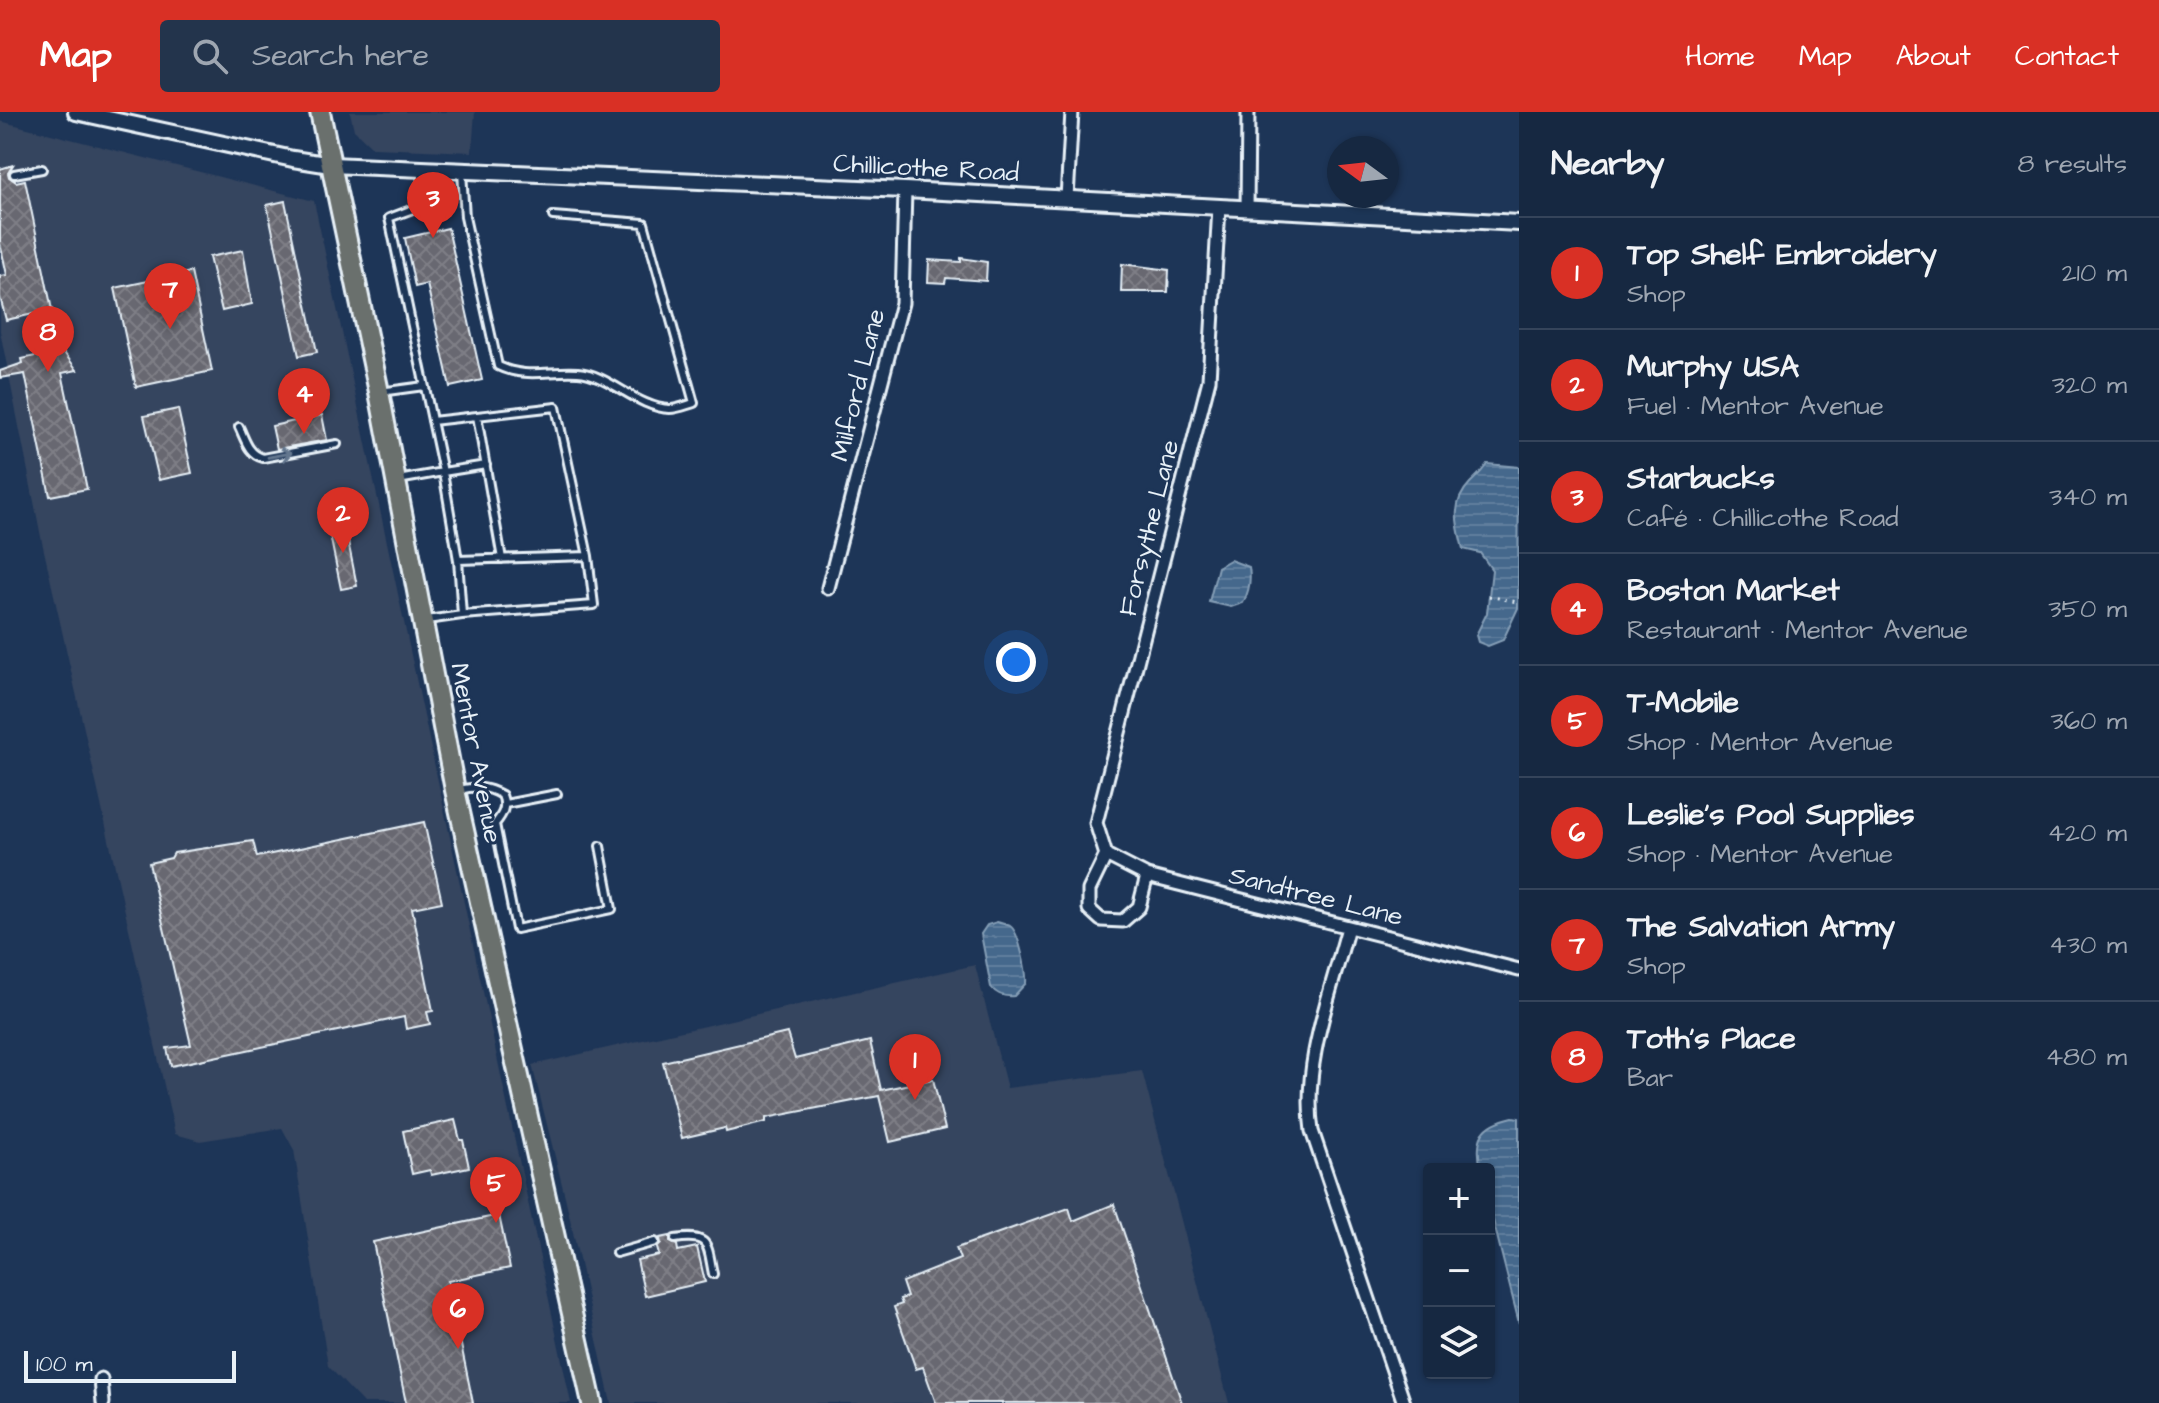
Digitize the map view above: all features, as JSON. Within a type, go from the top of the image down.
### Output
[{"type":"main road","name":"Mentor Avenue","points":[[320,112],[379,392],[455,790],[592,1403]]},
{"type":"street","name":"Chillicothe Road","points":[[76,112],[331,165],[905,190],[1519,223]]},
{"type":"street","points":[[1067,198],[1072,112]]},
{"type":"street","points":[[1247,209],[1248,112]]},
{"type":"street","name":"Milford Lane","points":[[828,588],[902,303],[905,190]]},
{"type":"street","name":"Forsythe Lane","points":[[1106,855],[1096,823],[1209,380],[1219,207]]},
{"type":"street","points":[[1106,855],[1089,890],[1089,909],[1101,920],[1123,921],[1139,907],[1147,876]]},
{"type":"street","name":"Sandtree Lane","points":[[1106,855],[1147,876],[1519,970]]},
{"type":"street","points":[[1348,927],[1310,1075],[1308,1103],[1312,1131],[1404,1403]]},
{"type":"street","points":[[101,1379],[103,1403]]},
{"type":"lane","points":[[14,174],[42,169]]},
{"type":"lane","points":[[422,170],[421,206],[389,218],[443,472],[458,560],[462,615]]},
{"type":"lane","points":[[462,172],[465,217],[498,366],[527,375],[580,372],[613,385],[628,396],[669,409],[694,403],[644,223],[553,216]]},
{"type":"lane","points":[[379,392],[424,386]]},
{"type":"lane","points":[[423,621],[594,605],[588,556],[556,407],[432,421]]},
{"type":"lane","points":[[477,416],[502,559]]},
{"type":"lane","points":[[239,427],[247,445],[263,458],[337,444]]},
{"type":"lane","points":[[395,480],[486,465]]},
{"type":"lane","points":[[458,560],[588,556]]},
{"type":"lane","points":[[455,790],[487,787],[502,795],[504,812],[495,824],[516,929],[612,909],[600,846]]},
{"type":"lane","points":[[505,804],[557,794]]},
{"type":"lane","points":[[675,1239],[695,1236],[702,1240],[713,1274]]},
{"type":"lane","points":[[616,1253],[655,1242]]},
{"type":"path","points":[[1489,596],[1517,602]]},
{"type":"shaded area","points":[[350,112],[475,112],[472,152],[373,148],[354,130]]},
{"type":"shaded area","points":[[0,121],[314,201],[571,1403],[363,1403],[328,1366],[294,1150],[282,1128],[200,1141],[175,1134],[42,542],[0,331]]},
{"type":"shaded area","points":[[1487,464],[1519,467],[1518,608],[1503,640],[1488,646],[1478,642],[1476,635],[1487,613],[1492,570],[1480,553],[1463,549],[1457,515],[1464,491]]},
{"type":"shaded area","points":[[1230,560],[1249,567],[1250,576],[1243,603],[1231,607],[1209,602],[1218,567]]},
{"type":"shaded area","points":[[997,922],[1013,929],[1022,953],[1026,983],[1014,996],[1001,995],[991,987],[981,934],[987,925]]},
{"type":"shaded area","points":[[975,965],[1007,1088],[1142,1071],[1229,1403],[611,1403],[532,1065]]},
{"type":"shaded area","points":[[1519,1118],[1519,1323],[1495,1228],[1495,1163],[1480,1163],[1479,1158],[1483,1134],[1487,1128],[1502,1120]]},
{"type":"building","points":[[13,165],[9,177],[16,182],[25,180],[52,310],[6,320],[0,297],[0,276],[7,275],[0,243],[0,169]]},
{"type":"building","points":[[285,201],[317,352],[299,356],[267,205]]},
{"type":"building","points":[[448,228],[482,380],[450,387],[427,284],[415,287],[405,238]]},
{"type":"building","points":[[243,250],[252,304],[222,311],[209,257]]},
{"type":"building","points":[[961,258],[987,262],[986,281],[946,278],[945,283],[928,282],[929,260],[961,262]]},
{"type":"building","points":[[1122,264],[1169,270],[1168,292],[1121,292]]},
{"type":"building","points":[[191,272],[212,371],[136,387],[115,288]]},
{"type":"building","points":[[62,350],[77,370],[62,373],[87,489],[50,496],[25,374],[0,378],[0,371],[23,363],[22,359]]},
{"type":"building","points":[[178,409],[192,473],[159,480],[144,416]]},
{"type":"building","points":[[322,415],[327,440],[277,449],[272,426]]},
{"type":"building","points":[[343,516],[357,586],[341,589],[327,520]]},
{"type":"building","points":[[424,822],[442,902],[412,908],[433,1011],[427,1012],[430,1024],[406,1029],[404,1017],[171,1066],[167,1048],[191,1045],[149,863],[171,858],[174,853],[253,841],[257,857]]},
{"type":"building","points":[[787,1033],[795,1059],[870,1041],[881,1090],[933,1079],[945,1129],[890,1142],[879,1096],[766,1118],[766,1122],[726,1132],[725,1128],[682,1138],[663,1062]]},
{"type":"building","points":[[455,1120],[469,1167],[431,1175],[430,1170],[412,1174],[403,1131]]},
{"type":"building","points":[[1114,1204],[1182,1403],[936,1403],[923,1367],[916,1369],[894,1307],[902,1304],[900,1299],[907,1297],[902,1282],[960,1259],[956,1248],[1069,1208],[1073,1221]]},
{"type":"building","points":[[499,1215],[510,1268],[448,1281],[473,1403],[406,1403],[373,1242]]},
{"type":"building","points":[[670,1236],[670,1242],[677,1245],[678,1251],[697,1247],[705,1282],[645,1296],[637,1260],[659,1255],[657,1248],[661,1244],[660,1238]]},
{"type":"place","name":"Starbucks","points":[[433,238]]},
{"type":"place","name":"The Salvation Army","points":[[170,329]]},
{"type":"place","name":"Toth's Place","points":[[48,372]]},
{"type":"place","name":"Boston Market","points":[[304,434]]},
{"type":"place","name":"Murphy USA","points":[[343,553]]},
{"type":"place","name":"Top Shelf Embroidery","points":[[915,1100]]},
{"type":"place","name":"T-Mobile","points":[[496,1223]]},
{"type":"place","name":"Leslie's Pool Supplies","points":[[458,1349]]}]
